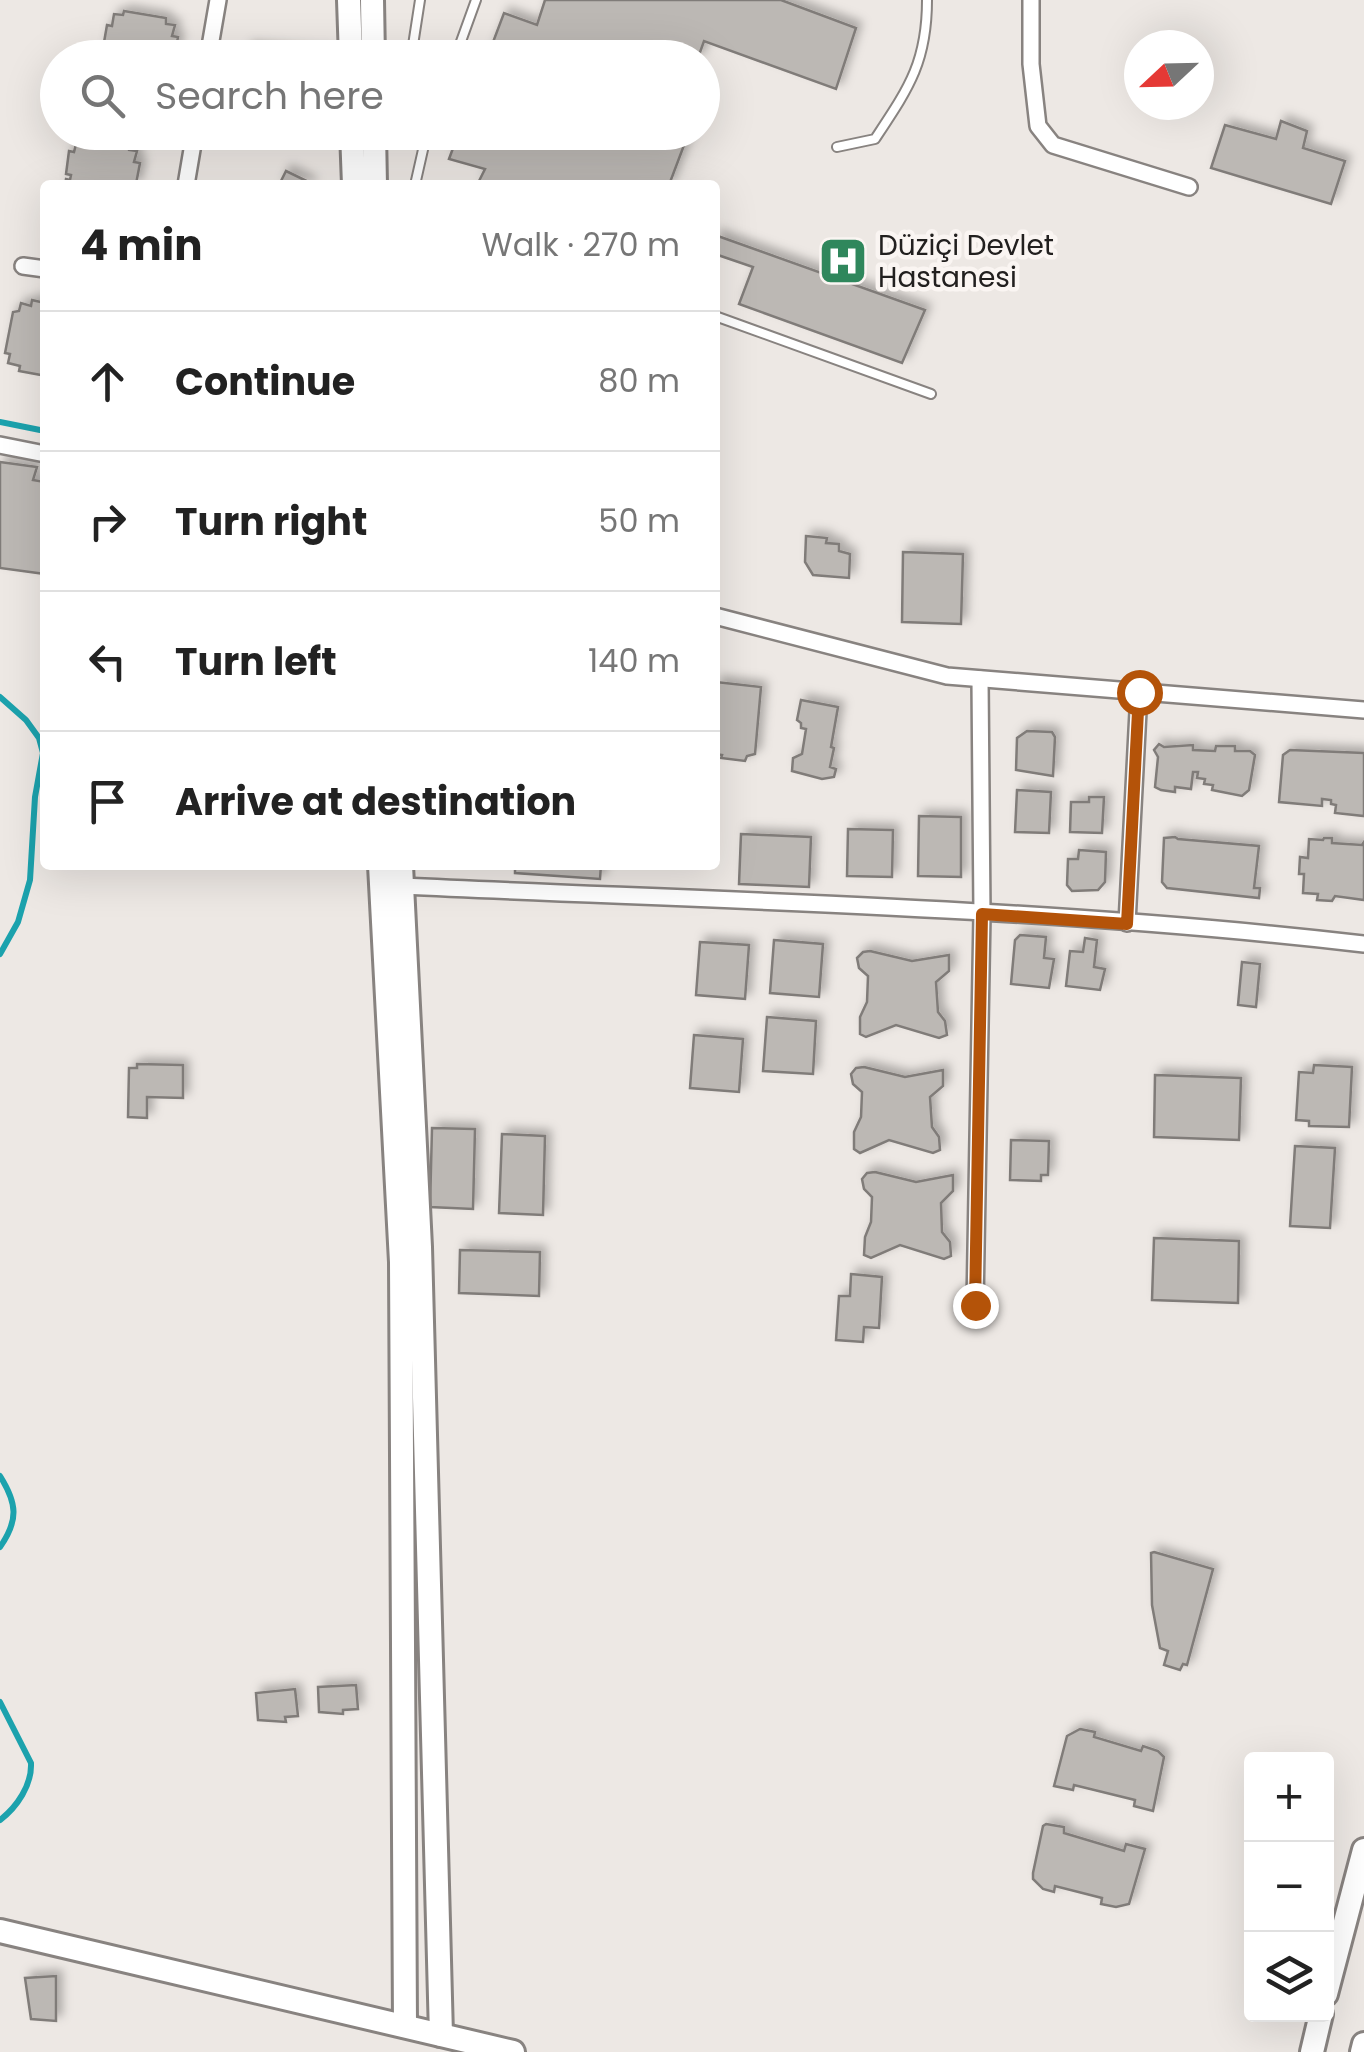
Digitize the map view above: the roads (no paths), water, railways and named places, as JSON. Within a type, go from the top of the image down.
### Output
[{"type":"main road","points":[[349,0],[350,40]]},
{"type":"main road","points":[[372,0],[373,40]]},
{"type":"main road","points":[[353,150],[354,180]]},
{"type":"main road","points":[[375,150],[376,180]]},
{"type":"main road","points":[[380,870],[401,1262],[405,2026]]},
{"type":"main road","points":[[402,876],[420,1247],[442,2035]]},
{"type":"main road","points":[[1334,1964],[1364,1850]]},
{"type":"main road","points":[[0,1932],[513,2052]]},
{"type":"main road","points":[[1312,2052],[1319,2022]]},
{"type":"main road","points":[[1362,2052],[1364,2044]]},
{"type":"street","points":[[211,40],[218,0]]},
{"type":"street","points":[[1031,0],[1030,64],[1038,126],[1053,145],[1189,187]]},
{"type":"street","points":[[187,180],[193,150]]},
{"type":"street","points":[[24,266],[40,268]]},
{"type":"street","points":[[0,445],[40,453]]},
{"type":"street","points":[[720,617],[947,676],[1364,710]]},
{"type":"street","points":[[975,1305],[982,914],[980,679]]},
{"type":"street","points":[[1127,924],[1139,692]]},
{"type":"street","points":[[402,876],[1274,933],[1364,944]]},
{"type":"lane","points":[[414,40],[420,0]]},
{"type":"lane","points":[[462,40],[476,0]]},
{"type":"lane","points":[[837,147],[875,139],[913,82],[927,25],[927,0]]},
{"type":"lane","points":[[416,180],[423,150]]},
{"type":"lane","points":[[720,318],[931,394]]},
{"type":"waterway","points":[[0,422],[40,430]]},
{"type":"waterway","points":[[0,697],[26,720],[40,742]]},
{"type":"waterway","points":[[0,954],[18,922],[30,880],[40,770]]},
{"type":"waterway","points":[[0,1476],[13,1512],[0,1547]]},
{"type":"waterway","points":[[0,1702],[31,1763],[22,1795],[0,1820]]},
{"type":"place","name":"Düziçi Devlet Hastanesi","points":[[843,261]]}]
